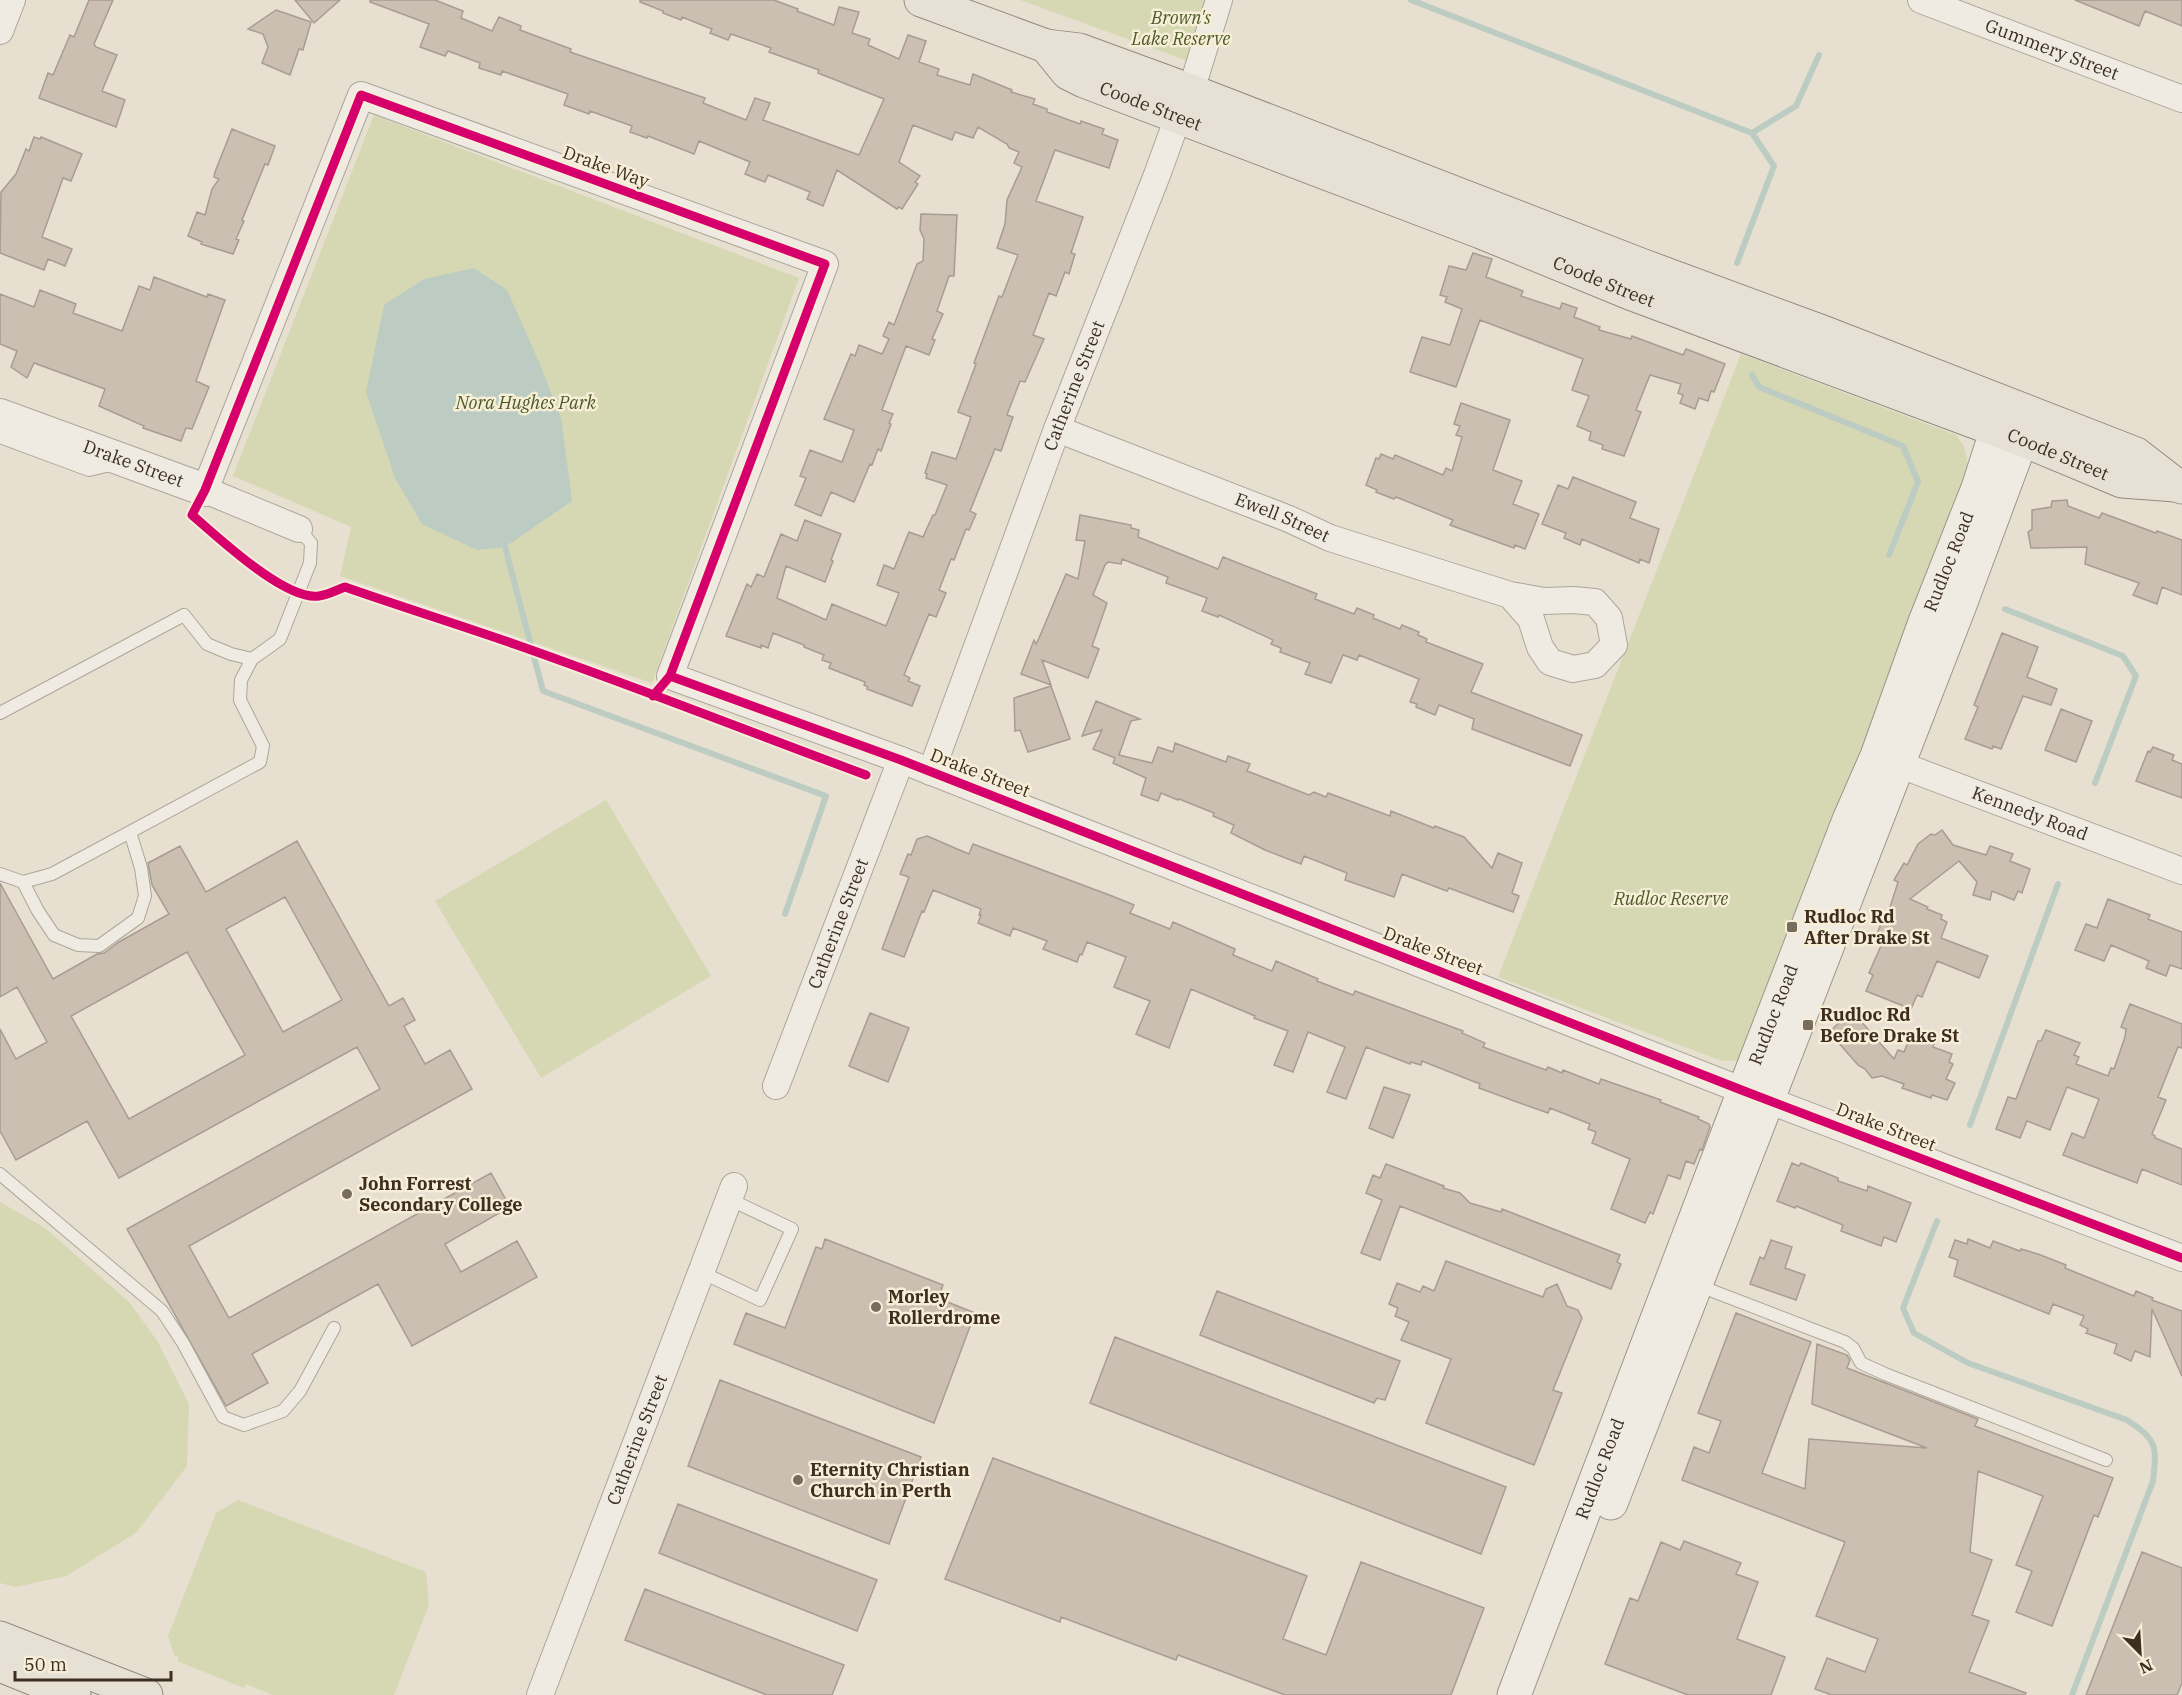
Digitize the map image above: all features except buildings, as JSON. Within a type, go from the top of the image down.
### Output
[{"type":"main road","name":"Coode Street","points":[[921,0],[1046,46],[1079,50],[1184,104],[2013,422],[2136,454],[2179,486]]},
{"type":"main road","name":"Rudloc Road","points":[[1514,1695],[1756,1095],[1887,760],[1925,622],[1978,488],[2013,422]]},
{"type":"main road","name":"Rudloc Road","points":[[1536,1695],[1696,1284],[1756,1095]]},
{"type":"main road","points":[[0,1638],[146,1695]]},
{"type":"main road","points":[[0,1665],[74,1695]]},
{"type":"street","points":[[0,31],[12,0]]},
{"type":"street","name":"Catherine Street","points":[[931,772],[1057,429],[1184,104],[1219,0]]},
{"type":"street","name":"Gummery Street","points":[[1921,0],[2182,99]]},
{"type":"street","name":"Drake Way","points":[[205,490],[361,95],[825,264],[670,676]]},
{"type":"street","name":"Drake Street","points":[[0,415],[205,490],[299,529]]},
{"type":"street","name":"Ewell Street","points":[[1057,429],[1289,519],[1330,538],[1510,596]]},
{"type":"street","name":"Drake Street","points":[[670,676],[901,760],[1756,1095],[2182,1258]]},
{"type":"street","name":"Catherine Street","points":[[776,1086],[901,760]]},
{"type":"street","name":"Kennedy Road","points":[[1887,760],[2182,871]]},
{"type":"street","name":"Catherine Street","points":[[540,1695],[731,1192]]},
{"type":"lane","points":[[0,437],[89,470],[125,462]]},
{"type":"lane","points":[[0,874],[23,882],[52,874],[260,762],[263,746],[240,700],[241,680],[252,659],[280,639],[310,563],[311,543],[299,529]]},
{"type":"lane","points":[[0,713],[184,615],[207,644],[231,654],[252,659]]},
{"type":"lane","points":[[23,882],[54,935],[78,945],[99,946],[138,918],[145,896],[141,868],[130,832]]},
{"type":"lane","points":[[0,1174],[162,1311],[183,1343],[223,1417],[244,1425],[283,1411],[300,1391],[334,1328]]},
{"type":"lane","points":[[702,1272],[760,1300],[792,1229],[731,1192]]},
{"type":"lane","points":[[1696,1284],[1845,1342],[1853,1348],[1861,1363],[1885,1374],[2106,1460]]},
{"type":"green space","name":"Brown's Lake Reserve","points":[[1020,0],[1222,0],[1199,65]]},
{"type":"green space","name":"Nora Hughes Park","points":[[374,115],[799,278],[652,683],[340,576],[351,527],[233,476]]},
{"type":"green space","name":"Rudloc Reserve","points":[[1741,354],[1956,435],[1964,446],[1969,469],[1746,1060],[1722,1061],[1498,977]]},
{"type":"green space","points":[[606,800],[711,976],[541,1078],[435,901]]},
{"type":"green space","points":[[0,1202],[45,1228],[130,1303],[158,1342],[189,1404],[187,1466],[136,1533],[66,1576],[16,1587],[0,1583]]},
{"type":"green space","points":[[238,1500],[426,1572],[429,1605],[394,1695],[273,1695],[246,1684],[244,1688],[177,1661],[179,1657],[174,1655],[168,1636],[216,1513]]},
{"type":"shaded area","points":[[474,268],[507,290],[539,362],[561,418],[572,501],[505,547],[477,550],[422,524],[395,478],[366,392],[384,305],[424,279]]},
{"type":"waterway","points":[[1411,0],[1752,133],[1774,166],[1737,263]]},
{"type":"waterway","points":[[1752,133],[1796,106],[1819,55]]},
{"type":"waterway","points":[[1752,375],[1759,387],[1903,446],[1918,482],[1889,555]]},
{"type":"waterway","points":[[505,547],[543,691],[826,796],[785,914]]},
{"type":"waterway","points":[[2005,609],[2123,656],[2136,676],[2095,783]]},
{"type":"waterway","points":[[1970,1125],[2058,884]]},
{"type":"waterway","points":[[1937,1221],[1903,1308],[1914,1333],[1968,1363],[2127,1420],[2144,1433],[2153,1444],[2155,1459],[2153,1481],[2072,1695]]},
{"type":"cycle path","points":[[653,696],[670,676],[825,264],[361,95],[205,490],[192,515],[252,566],[288,589],[305,595],[319,596],[345,587],[561,661],[648,693],[692,709],[866,775]]},
{"type":"cycle path","points":[[670,676],[901,760],[1744,1091],[2182,1258]]},
{"type":"place","name":"Rudloc Rd After Drake St","points":[[1792,927]]},
{"type":"place","name":"Rudloc Rd Before Drake St","points":[[1808,1025]]},
{"type":"place","name":"John Forrest Secondary College","points":[[347,1194]]},
{"type":"place","name":"Morley Rollerdrome","points":[[876,1307]]},
{"type":"place","name":"Eternity Christian Church in Perth","points":[[798,1480]]}]
